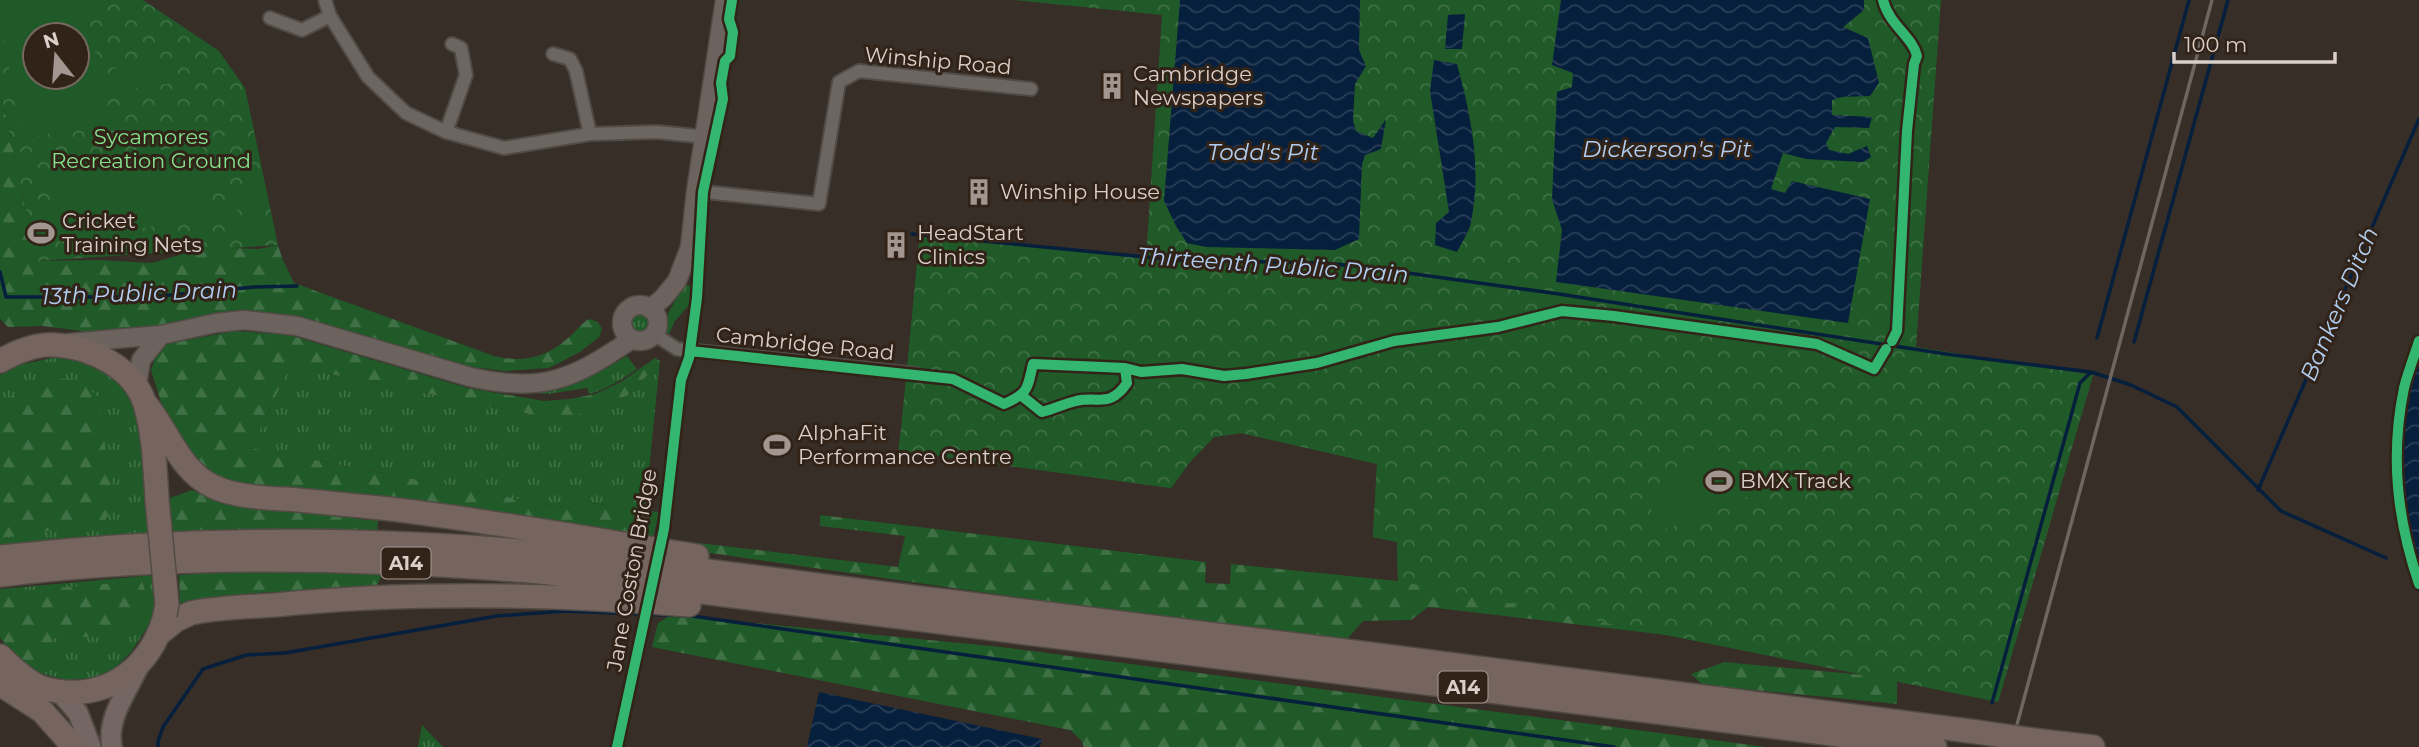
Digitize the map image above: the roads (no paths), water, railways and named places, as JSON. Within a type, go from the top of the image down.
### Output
[{"type":"highway","points":[[0,674],[14,681],[59,691],[82,693],[100,690],[139,665],[163,624],[167,604],[153,447],[141,394],[113,364],[93,354],[55,345],[5,354]]},
{"type":"highway","name":"A14","points":[[141,394],[176,452],[194,473],[214,487],[230,492],[414,512],[742,562],[844,580],[876,593]]},
{"type":"highway","name":"A14","points":[[0,557],[202,543],[350,542],[552,554],[771,579],[2093,747]]},
{"type":"highway","name":"A14","points":[[0,575],[215,560],[321,559],[464,565],[810,605],[1935,747]]},
{"type":"highway","name":"A14","points":[[163,624],[203,611],[366,597],[532,596],[769,611],[810,605]]},
{"type":"highway","points":[[0,656],[36,685]]},
{"type":"highway","points":[[0,684],[42,711],[74,747]]},
{"type":"main road","points":[[112,747],[112,722],[139,665]]},
{"type":"main road","points":[[59,691],[78,713],[91,747]]},
{"type":"street","points":[[326,0],[330,16],[368,77],[406,113],[446,132],[504,148],[590,134],[657,131],[705,137]]},
{"type":"street","points":[[650,309],[677,281],[691,239],[725,0]]},
{"type":"street","points":[[270,18],[300,35],[330,16]]},
{"type":"street","points":[[446,132],[466,75],[461,48],[452,44]]},
{"type":"street","points":[[553,54],[570,59],[576,71],[590,134]]},
{"type":"street","name":"Winship Road","points":[[696,191],[820,204],[839,82],[859,71],[1031,89]]},
{"type":"street","points":[[638,306],[650,309],[657,320],[654,334],[644,341],[632,339],[622,327],[626,311],[638,306]]},
{"type":"street","points":[[55,345],[160,335],[244,320],[306,329],[470,377],[498,383],[529,385],[581,372],[632,339]]},
{"type":"street","name":"Cambridge Road","points":[[654,334],[677,349],[916,374]]},
{"type":"street","points":[[141,394],[141,360],[160,335]]},
{"type":"water","name":"Todd's Pit","points":[[1180,0],[1360,0],[1359,50],[1366,66],[1355,84],[1353,121],[1356,131],[1373,138],[1386,119],[1381,149],[1365,155],[1362,164],[1359,239],[1335,250],[1206,247],[1187,243],[1164,201]]},
{"type":"water","name":"Dickerson's Pit","points":[[1561,0],[1864,0],[1864,10],[1843,27],[1868,38],[1879,83],[1870,96],[1832,100],[1832,115],[1872,117],[1869,128],[1835,127],[1826,143],[1829,150],[1848,154],[1867,146],[1871,157],[1863,162],[1806,159],[1783,153],[1771,189],[1785,193],[1792,181],[1870,199],[1848,323],[1556,282],[1562,230],[1552,199],[1557,92],[1572,87],[1573,73],[1552,65]]},
{"type":"water","points":[[1465,14],[1462,49],[1445,49],[1448,15]]},
{"type":"water","points":[[1434,60],[1457,64],[1473,142],[1474,202],[1470,226],[1457,252],[1435,245],[1436,223],[1449,212],[1430,91]]},
{"type":"water","points":[[2419,355],[2419,580],[2405,525],[2401,468],[2407,411]]},
{"type":"water","points":[[819,692],[1042,739],[1040,747],[807,747]]},
{"type":"waterway","points":[[2097,338],[2189,0]]},
{"type":"waterway","points":[[2134,342],[2228,0]]},
{"type":"waterway","name":"Bankers Ditch","points":[[2258,490],[2419,119]]},
{"type":"waterway","name":"Thirteenth Public Drain","points":[[912,234],[1176,260],[1323,263],[1365,267],[1946,354],[2091,372],[2131,385],[2177,407],[2281,511],[2386,558]]},
{"type":"waterway","name":"13th Public Drain","points":[[0,272],[6,297],[150,297],[254,287],[297,286]]},
{"type":"waterway","points":[[1992,703],[2080,383],[2091,372]]},
{"type":"waterway","points":[[158,747],[163,727],[203,669],[246,655],[285,653],[497,616],[565,611],[692,616],[1614,747]]},
{"type":"railway","points":[[2011,747],[2212,0]]},
{"type":"place","name":"Cambridge Newspapers","points":[[1112,86]]},
{"type":"place","name":"Winship House","points":[[979,192]]},
{"type":"place","name":"Cricket Training Nets","points":[[41,233]]},
{"type":"place","name":"HeadStart Clinics","points":[[896,245]]},
{"type":"place","name":"AlphaFit Performance Centre","points":[[777,445]]},
{"type":"place","name":"BMX Track","points":[[1719,481]]},
{"type":"park label","name":"Sycamores Recreation Ground","points":[[151,149]]}]
